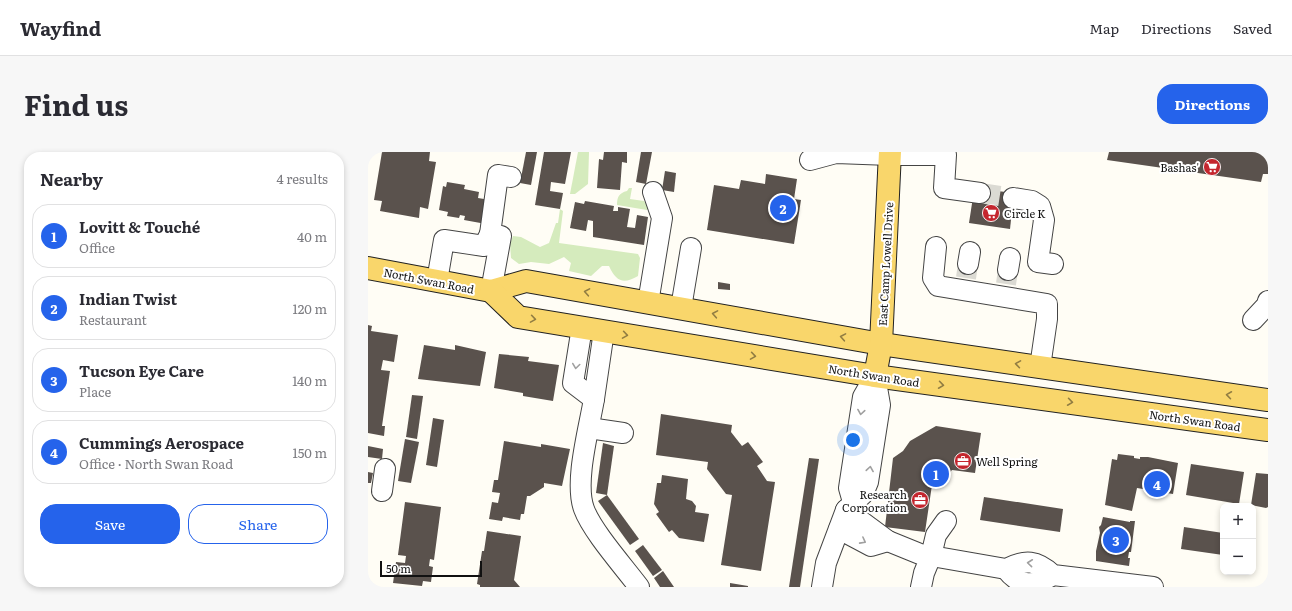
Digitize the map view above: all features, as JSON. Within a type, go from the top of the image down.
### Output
[{"type":"main road","name":"East Camp Lowell Drive","points":[[875,376],[881,344],[890,154]]},
{"type":"main road","name":"North Swan Road","points":[[368,268],[491,291],[526,281],[881,344],[1268,400]]},
{"type":"main road","name":"North Swan Road","points":[[491,291],[518,317],[875,376],[1268,430]]},
{"type":"main road","points":[[1181,417],[1224,410],[1268,416]]},
{"type":"street","points":[[810,160],[836,153],[946,155],[944,188],[980,193]]},
{"type":"street","points":[[437,281],[444,240],[484,246],[490,234],[498,175],[511,177]]},
{"type":"street","points":[[648,303],[662,218],[653,192]]},
{"type":"street","points":[[1013,198],[1032,201],[1040,206],[1042,210],[1044,220],[1045,263]]},
{"type":"street","points":[[490,234],[501,236],[491,291]]},
{"type":"street","points":[[936,247],[933,274],[934,283],[942,288],[967,271],[1007,277],[1047,304],[1047,319],[1040,367]]},
{"type":"street","points":[[681,308],[691,248]]},
{"type":"street","points":[[1253,320],[1267,305],[1268,301]]},
{"type":"street","points":[[582,327],[573,384],[594,399]]},
{"type":"street","points":[[604,331],[580,486],[584,509],[594,526],[639,587]]},
{"type":"street","name":"East Camp Lowell Drive","points":[[850,506],[849,488],[863,398],[875,376]]},
{"type":"street","points":[[589,428],[623,433]]},
{"type":"street","points":[[382,491],[385,469]]},
{"type":"street","points":[[822,587],[826,563],[839,528],[850,506],[888,541],[920,554],[1006,569],[1014,579],[1027,583],[1041,582],[1053,575],[1153,587]]},
{"type":"street","points":[[921,587],[936,535],[946,521]]},
{"type":"street","points":[[839,528],[871,546],[888,541]]},
{"type":"green space","points":[[578,152],[589,152],[588,184],[575,194],[570,194]]},
{"type":"green space","points":[[629,188],[632,188],[630,199],[644,201],[649,208],[647,210],[617,205],[619,196]]},
{"type":"green space","points":[[560,209],[563,211],[559,243],[638,254],[640,258],[638,276],[624,281],[620,280],[614,275],[609,266],[602,266],[591,276],[569,271],[571,263],[564,257],[549,264],[531,262],[519,264],[511,258],[510,244],[513,236],[521,237],[540,247],[549,243],[556,223],[558,223]]},
{"type":"building","points":[[382,152],[430,152],[429,161],[436,162],[428,209],[420,207],[419,218],[380,211],[382,201],[374,200]]},
{"type":"building","points":[[526,152],[537,152],[531,185],[520,183]]},
{"type":"building","points":[[544,152],[571,152],[565,184],[551,182],[550,191],[563,193],[560,209],[535,205]]},
{"type":"building","points":[[604,152],[627,152],[627,163],[622,162],[620,190],[597,188],[599,159],[603,160]]},
{"type":"building","points":[[641,152],[652,152],[646,184],[636,182]]},
{"type":"building","name":"Bashas'","points":[[1109,152],[1268,152],[1268,174],[1263,174],[1261,182],[1107,160]]},
{"type":"building","points":[[665,171],[676,173],[674,192],[662,190]]},
{"type":"building","points":[[766,174],[797,179],[794,199],[801,200],[794,244],[707,230],[714,185],[739,189],[741,180],[765,184]]},
{"type":"building","points":[[447,182],[465,185],[464,189],[479,192],[478,198],[490,200],[486,224],[464,220],[465,216],[460,215],[459,218],[447,216],[448,212],[439,210],[443,186],[446,187]]},
{"type":"building","name":"Circle K","points":[[981,189],[1014,193],[1010,229],[969,223],[973,197]]},
{"type":"building","points":[[585,201],[614,206],[613,211],[618,211],[618,207],[630,209],[627,227],[635,228],[637,215],[648,217],[644,245],[593,237],[593,221],[588,220],[586,231],[570,228],[575,202],[584,204]]},
{"type":"building","points":[[718,282],[730,284],[730,290],[718,289]]},
{"type":"building","points":[[368,325],[372,326],[371,331],[398,335],[394,362],[383,360],[381,370],[390,371],[382,426],[385,426],[384,436],[368,433]]},
{"type":"building","points":[[424,345],[455,350],[455,345],[486,352],[480,386],[418,379]]},
{"type":"building","points":[[499,354],[529,357],[528,361],[559,365],[553,401],[523,396],[523,393],[494,388]]},
{"type":"building","points":[[412,395],[423,396],[417,439],[406,437]]},
{"type":"building","points":[[661,414],[732,425],[731,432],[742,446],[748,442],[763,462],[757,466],[767,481],[775,482],[761,571],[721,565],[732,495],[726,494],[707,469],[708,462],[656,455]]},
{"type":"building","points":[[433,418],[444,420],[437,467],[426,465]]},
{"type":"building","points":[[936,426],[981,433],[975,473],[952,470],[945,478],[932,485],[925,532],[885,527],[893,458],[903,451],[910,441]]},
{"type":"building","points":[[405,439],[419,442],[411,483],[398,481]]},
{"type":"building","points":[[504,441],[541,447],[541,444],[570,449],[562,486],[544,483],[544,487],[530,496],[527,496],[524,514],[521,514],[520,520],[503,517],[502,521],[489,519],[492,502],[498,503],[500,493],[492,492],[494,480],[498,480]]},
{"type":"building","points":[[603,443],[614,446],[607,495],[596,493]]},
{"type":"building","points":[[368,446],[383,449],[382,459],[368,457]]},
{"type":"building","points":[[1118,454],[1134,456],[1134,458],[1140,459],[1140,457],[1148,457],[1178,463],[1173,494],[1137,488],[1132,511],[1105,505],[1112,459],[1117,460]]},
{"type":"building","points":[[809,458],[819,459],[800,587],[789,587]]},
{"type":"building","points":[[1191,464],[1244,472],[1239,503],[1186,495]]},
{"type":"building","points":[[368,472],[373,473],[371,483],[368,483]]},
{"type":"building","points":[[1256,473],[1268,474],[1268,507],[1256,506],[1256,503],[1251,503]]},
{"type":"building","points":[[662,475],[688,479],[686,499],[692,501],[696,506],[695,512],[709,514],[704,542],[679,538],[672,530],[669,532],[656,514],[659,512],[654,504],[657,483],[661,483]]},
{"type":"building","points":[[607,495],[639,539],[630,545],[598,501]]},
{"type":"building","points":[[984,497],[1063,509],[1060,532],[980,520]]},
{"type":"building","points":[[405,502],[441,507],[434,560],[430,559],[429,566],[433,567],[431,582],[423,581],[422,586],[393,583],[396,562],[405,563],[406,556],[398,555]]},
{"type":"building","points":[[1103,517],[1130,522],[1135,521],[1131,552],[1129,552],[1128,558],[1130,558],[1129,566],[1096,561],[1096,551],[1100,533],[1099,527]]},
{"type":"building","points":[[1184,527],[1220,533],[1220,555],[1181,549]]},
{"type":"building","points":[[487,531],[521,536],[514,580],[520,587],[480,587],[480,585],[477,584],[482,551],[484,551]]},
{"type":"building","points":[[643,545],[662,570],[653,576],[635,551]]},
{"type":"building","points":[[663,571],[674,587],[660,587],[654,578]]},
{"type":"building","points":[[730,583],[748,586],[748,587],[730,587]]},
{"type":"tunnel","points":[[980,193],[1013,198]]},
{"type":"tunnel","points":[[966,278],[968,264]]},
{"type":"tunnel","points":[[1006,284],[1008,270]]},
{"type":"place","name":"Bashas'","points":[[1212,167]]},
{"type":"place","name":"Indian Twist","points":[[783,208]]},
{"type":"place","name":"Circle K","points":[[991,213]]},
{"type":"place","name":"Well Spring","points":[[963,461]]},
{"type":"place","name":"Lovitt & Touché","points":[[936,474]]},
{"type":"place","name":"Cummings Aerospace","points":[[1157,484]]},
{"type":"place","name":"Research Corporation","points":[[920,500]]},
{"type":"place","name":"Tucson Eye Care","points":[[1116,540]]}]
